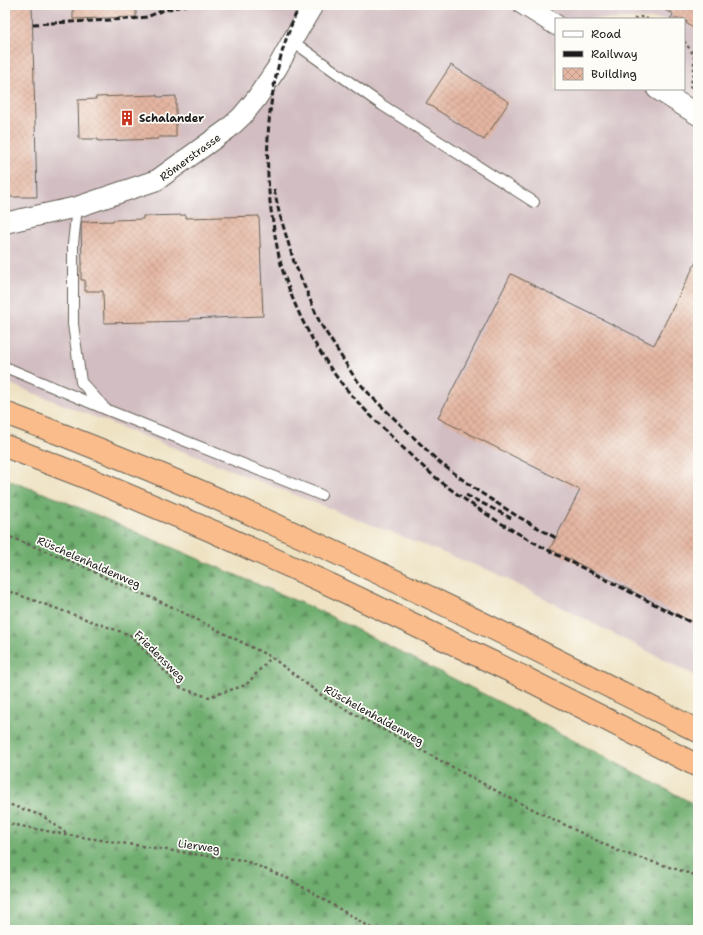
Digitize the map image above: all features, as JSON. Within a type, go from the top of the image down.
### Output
[{"type":"highway","points":[[5,413],[129,462],[304,538],[535,649],[698,731]]},
{"type":"highway","points":[[5,446],[90,479],[205,528],[333,586],[521,676],[698,766]]},
{"type":"street","name":"Römerstrasse","points":[[5,223],[77,207],[157,180],[228,129],[242,116],[277,68],[313,5]]},
{"type":"street","points":[[524,5],[555,24]]},
{"type":"street","points":[[659,90],[698,115]]},
{"type":"lane","points":[[292,41],[382,105],[534,202]]},
{"type":"lane","points":[[77,207],[73,244],[73,324],[81,382],[105,409]]},
{"type":"lane","points":[[5,367],[105,409],[321,495]]},
{"type":"path","points":[[680,104],[690,87],[694,71],[694,55],[685,42]]},
{"type":"path","name":"Rüschelenhaldenweg","points":[[5,535],[83,566],[108,579],[166,604],[271,657],[325,698],[504,795],[618,851],[698,876]]},
{"type":"path","name":"Friedensweg","points":[[5,590],[130,635],[181,688],[208,697],[246,686],[271,657]]},
{"type":"path","points":[[5,803],[43,816],[68,835]]},
{"type":"path","name":"Lierweg","points":[[5,823],[68,835],[243,860],[289,879],[375,930]]},
{"type":"shaded area","points":[[5,5],[698,5],[698,677],[493,572],[5,382]]},
{"type":"green space","points":[[5,479],[59,499],[322,612],[525,715],[698,806],[698,930],[5,930]]},
{"type":"building","points":[[5,5],[32,5],[37,197],[5,197]]},
{"type":"building","points":[[73,5],[136,5],[136,17],[73,19]]},
{"type":"building","points":[[657,5],[698,5],[698,31],[686,23],[687,21],[685,22],[685,18],[671,18],[673,15],[671,11],[670,13]]},
{"type":"building","points":[[451,65],[509,102],[484,140],[426,103]]},
{"type":"building","name":"Schalander","points":[[157,95],[157,97],[176,96],[176,137],[98,141],[98,139],[79,139],[78,100],[96,99],[96,97]]},
{"type":"building","points":[[186,215],[186,218],[259,216],[263,316],[190,319],[190,321],[104,323],[103,291],[85,291],[85,280],[81,280],[81,222],[143,219],[143,216]]},
{"type":"building","points":[[698,258],[698,625],[550,549],[580,490],[438,418],[511,274],[654,345]]},
{"type":"railway","points":[[33,24],[131,19],[147,17],[161,11],[187,5]]},
{"type":"railway","points":[[300,5],[290,29],[275,79],[268,131],[268,184],[275,238],[284,274],[294,303],[303,322],[331,369],[353,397],[413,458],[445,485],[481,511],[538,545],[698,626]]},
{"type":"railway","points":[[274,189],[279,212],[294,262],[320,323],[355,378],[373,398],[439,462],[478,491],[517,516],[556,538]]},
{"type":"railway","points":[[466,495],[511,518]]},
{"type":"place","name":"Schalander","points":[[127,118]]}]
